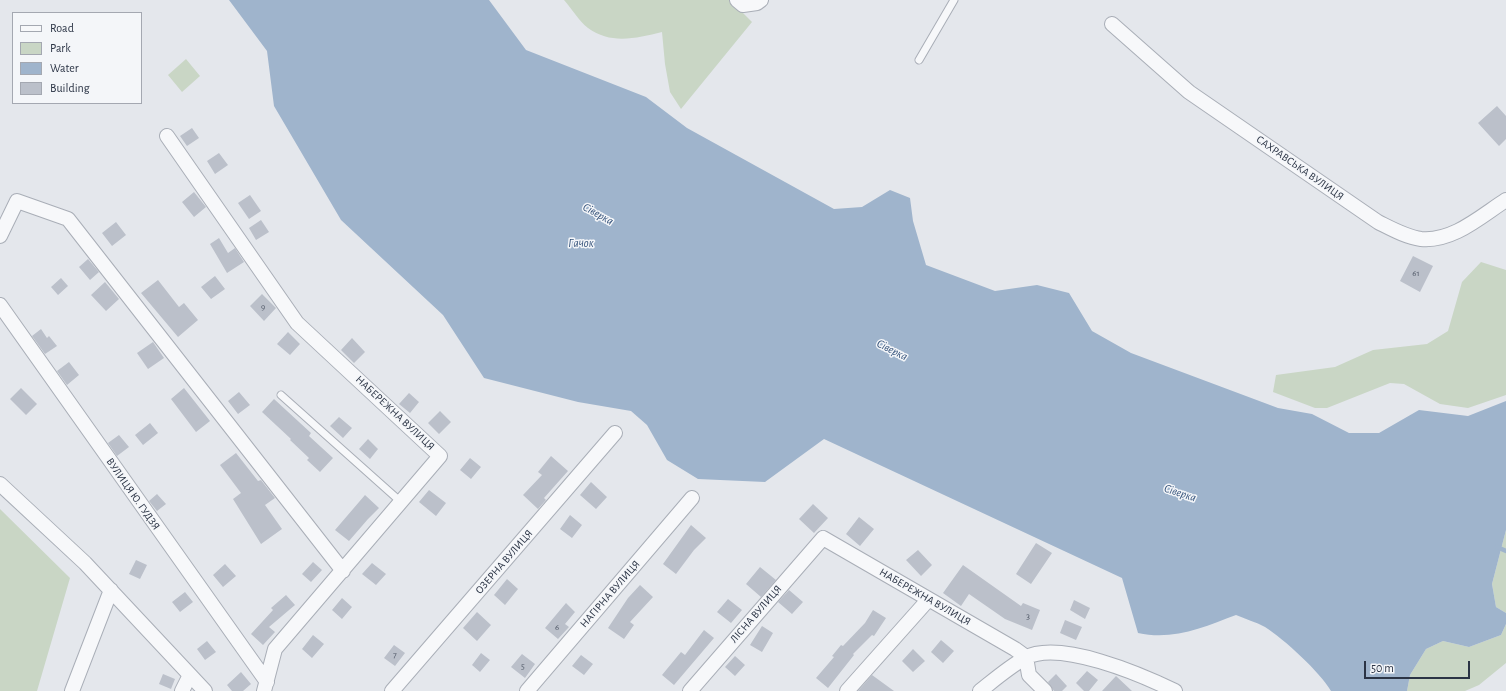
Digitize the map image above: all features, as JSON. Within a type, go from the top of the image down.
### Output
[{"type":"street","points":[[738,0],[743,5],[757,3],[761,0]]},
{"type":"street","name":"САХРАВСЬКА ВУЛИЦЯ","points":[[1112,24],[1189,92],[1378,222],[1401,233],[1421,239],[1442,238],[1464,228],[1506,200]]},
{"type":"street","name":"НАБЕРЕЖНА ВУЛИЦЯ","points":[[167,136],[298,323],[440,456],[275,649],[266,686]]},
{"type":"street","points":[[0,236],[17,201],[68,219],[343,571]]},
{"type":"street","name":"ВУЛИЦЯ Ю. ГУДЗЯ","points":[[0,305],[266,686]]},
{"type":"street","name":"ОЗЕРНА ВУЛИЦЯ","points":[[392,691],[615,433]]},
{"type":"street","points":[[0,484],[76,554],[205,691]]},
{"type":"street","name":"НАГІРНА ВУЛИЦЯ","points":[[526,691],[692,498]]},
{"type":"street","name":"НАБЕРЕЖНА ВУЛИЦЯ","points":[[823,538],[1015,649],[1026,658]]},
{"type":"street","name":"ЛІСНА ВУЛИЦЯ","points":[[690,691],[823,538]]},
{"type":"street","points":[[72,691],[111,590]]},
{"type":"street","points":[[847,691],[928,600]]},
{"type":"street","points":[[980,691],[1026,658],[1051,652],[1099,661],[1175,691]]},
{"type":"street","points":[[1026,658],[1029,675],[1045,691]]},
{"type":"street","points":[[182,691],[190,675]]},
{"type":"lane","points":[[919,60],[954,0]]},
{"type":"lane","points":[[282,395],[401,502]]},
{"type":"green space","points":[[564,0],[730,0],[752,22],[681,109],[670,92],[665,64],[662,32],[624,39],[606,37],[588,28]]},
{"type":"green space","points":[[186,59],[200,76],[182,92],[168,75]]},
{"type":"green space","points":[[1481,262],[1506,270],[1506,395],[1468,408],[1440,404],[1404,384],[1390,383],[1327,408],[1315,408],[1273,392],[1276,375],[1335,367],[1373,350],[1427,344],[1448,331],[1462,282]]},
{"type":"green space","points":[[0,509],[70,578],[37,691],[0,691]]},
{"type":"green space","points":[[1506,530],[1506,613],[1496,607],[1492,584]]},
{"type":"green space","points":[[1506,624],[1506,663],[1479,685],[1465,691],[1407,691],[1410,675],[1426,649],[1443,641],[1469,647],[1501,635]]},
{"type":"water","name":"Гачок","points":[[229,0],[489,0],[526,50],[646,97],[687,128],[834,209],[862,207],[890,190],[910,198],[913,221],[926,265],[995,291],[1037,285],[1069,293],[1092,331],[1131,353],[1278,408],[1312,414],[1349,433],[1379,433],[1419,410],[1468,416],[1506,401],[1506,530],[1492,584],[1496,607],[1506,613],[1506,624],[1501,635],[1469,647],[1443,641],[1426,649],[1410,675],[1407,691],[1331,691],[1319,675],[1282,639],[1265,627],[1236,615],[1188,632],[1164,635],[1138,633],[1122,578],[824,439],[765,482],[698,479],[667,460],[647,425],[631,411],[578,402],[484,378],[443,315],[341,220],[274,106],[267,51]]},
{"type":"building","points":[[1497,106],[1506,116],[1506,139],[1499,146],[1478,123]]},
{"type":"building","points":[[192,128],[199,138],[187,146],[180,136]]},
{"type":"building","points":[[219,153],[228,165],[215,174],[207,161]]},
{"type":"building","points":[[194,192],[206,207],[194,217],[182,202]]},
{"type":"building","points":[[250,195],[261,211],[249,219],[238,203]]},
{"type":"building","points":[[261,220],[269,232],[256,240],[249,228]]},
{"type":"building","points":[[116,222],[126,235],[112,246],[102,233]]},
{"type":"building","points":[[219,238],[228,253],[235,248],[244,262],[227,273],[210,244]]},
{"type":"building","points":[[1413,256],[1433,266],[1420,292],[1400,281]]},
{"type":"building","points":[[88,259],[99,272],[90,280],[79,267]]},
{"type":"building","points":[[215,276],[225,289],[211,299],[201,287]]},
{"type":"building","points":[[61,278],[68,286],[58,295],[51,287]]},
{"type":"building","points":[[158,280],[179,307],[184,303],[198,320],[178,337],[141,293]]},
{"type":"building","points":[[105,282],[119,299],[106,311],[91,295]]},
{"type":"building","points":[[262,294],[276,308],[264,321],[250,306]]},
{"type":"building","points":[[41,329],[47,338],[49,336],[57,346],[45,354],[32,336]]},
{"type":"building","points":[[288,332],[300,344],[290,355],[277,344]]},
{"type":"building","points":[[352,338],[365,352],[354,363],[341,350]]},
{"type":"building","points":[[153,342],[164,358],[148,369],[137,353]]},
{"type":"building","points":[[69,362],[79,375],[67,385],[57,371]]},
{"type":"building","points":[[21,388],[37,404],[26,415],[10,399]]},
{"type":"building","points":[[184,388],[210,421],[196,432],[171,399]]},
{"type":"building","points":[[239,392],[250,405],[238,414],[228,401]]},
{"type":"building","points":[[409,393],[419,402],[410,413],[399,404]]},
{"type":"building","points":[[274,399],[311,433],[309,436],[333,458],[320,472],[307,460],[309,458],[290,440],[291,439],[262,412]]},
{"type":"building","points":[[440,411],[451,422],[439,434],[428,423]]},
{"type":"building","points":[[339,417],[352,428],[343,438],[330,426]]},
{"type":"building","points":[[150,423],[158,433],[143,445],[135,435]]},
{"type":"building","points":[[119,435],[129,447],[117,456],[108,443]]},
{"type":"building","points":[[368,439],[378,449],[370,459],[359,449]]},
{"type":"building","points":[[236,453],[258,481],[261,480],[275,498],[265,505],[282,529],[261,544],[233,499],[241,493],[220,465]]},
{"type":"building","points":[[551,456],[568,471],[544,498],[546,500],[538,509],[523,495],[542,475],[538,472]]},
{"type":"building","points":[[470,458],[481,467],[471,479],[460,470]]},
{"type":"building","points":[[591,482],[607,497],[596,509],[580,495]]},
{"type":"building","points":[[429,490],[446,503],[436,516],[419,502]]},
{"type":"building","points":[[157,494],[166,504],[157,511],[149,501]]},
{"type":"building","points":[[365,495],[379,508],[349,541],[335,530]]},
{"type":"building","points":[[813,504],[828,518],[814,533],[799,519]]},
{"type":"building","points":[[570,515],[582,525],[572,538],[560,529]]},
{"type":"building","points":[[859,517],[874,529],[860,546],[846,534]]},
{"type":"building","points":[[691,525],[706,538],[694,550],[676,574],[663,564]]},
{"type":"building","points":[[1036,543],[1052,553],[1031,584],[1016,574]]},
{"type":"building","points":[[918,550],[932,565],[921,576],[906,560]]},
{"type":"building","points":[[136,560],[147,565],[140,579],[129,574]]},
{"type":"building","points":[[313,562],[322,570],[311,582],[302,574]]},
{"type":"building","points":[[372,563],[386,574],[376,585],[362,574]]},
{"type":"building","points":[[225,564],[236,576],[223,587],[213,575]]},
{"type":"building","points":[[963,565],[1021,606],[1023,603],[1040,610],[1032,630],[1005,619],[969,594],[961,606],[943,593]]},
{"type":"building","points":[[760,567],[776,580],[761,597],[746,584]]},
{"type":"building","points":[[507,579],[518,589],[505,605],[494,595]]},
{"type":"building","points":[[640,585],[653,597],[630,622],[634,625],[624,639],[608,628],[628,598]]},
{"type":"building","points":[[789,590],[803,602],[792,614],[778,602]]},
{"type":"building","points":[[185,592],[193,602],[180,612],[172,602]]},
{"type":"building","points":[[286,595],[295,605],[269,627],[275,632],[263,645],[251,634],[273,610],[271,608]]},
{"type":"building","points":[[342,598],[352,607],[342,619],[332,610]]},
{"type":"building","points":[[728,599],[742,610],[731,623],[717,612]]},
{"type":"building","points":[[1074,600],[1090,608],[1085,619],[1070,610]]},
{"type":"building","points":[[566,603],[575,612],[565,624],[569,627],[558,639],[545,628]]},
{"type":"building","points":[[873,610],[886,618],[874,636],[872,635],[853,654],[854,655],[828,688],[816,678],[834,657],[832,656],[841,645],[843,646],[865,623]]},
{"type":"building","points":[[477,612],[491,625],[477,641],[463,628]]},
{"type":"building","points":[[1065,620],[1082,627],[1076,640],[1060,633]]},
{"type":"building","points":[[762,626],[773,633],[762,652],[750,645]]},
{"type":"building","points":[[704,630],[714,638],[674,685],[662,675],[681,652],[685,655]]},
{"type":"building","points":[[313,635],[324,644],[312,658],[302,649]]},
{"type":"building","points":[[941,640],[954,651],[943,663],[931,652]]},
{"type":"building","points":[[207,641],[216,652],[205,660],[197,649]]},
{"type":"building","points":[[394,645],[405,653],[395,666],[384,658]]},
{"type":"building","points":[[913,649],[925,661],[913,672],[902,661]]},
{"type":"building","points":[[481,653],[490,660],[480,672],[472,665]]},
{"type":"building","points":[[522,654],[535,664],[525,678],[511,667]]},
{"type":"building","points":[[581,655],[593,664],[584,675],[572,666]]},
{"type":"building","points":[[735,656],[745,665],[735,676],[725,667]]},
{"type":"building","points":[[1087,671],[1098,680],[1089,691],[1084,691],[1076,683]]},
{"type":"building","points":[[241,672],[251,684],[243,691],[232,691],[227,685]]},
{"type":"building","points":[[163,674],[175,679],[171,689],[159,684]]},
{"type":"building","points":[[1056,674],[1067,686],[1062,691],[1054,691],[1048,682]]},
{"type":"building","points":[[872,675],[894,691],[858,691]]},
{"type":"building","points":[[1116,676],[1132,691],[1102,691]]},
{"type":"waterway","name":"Сіверка","points":[[1497,547],[1506,551]]}]
